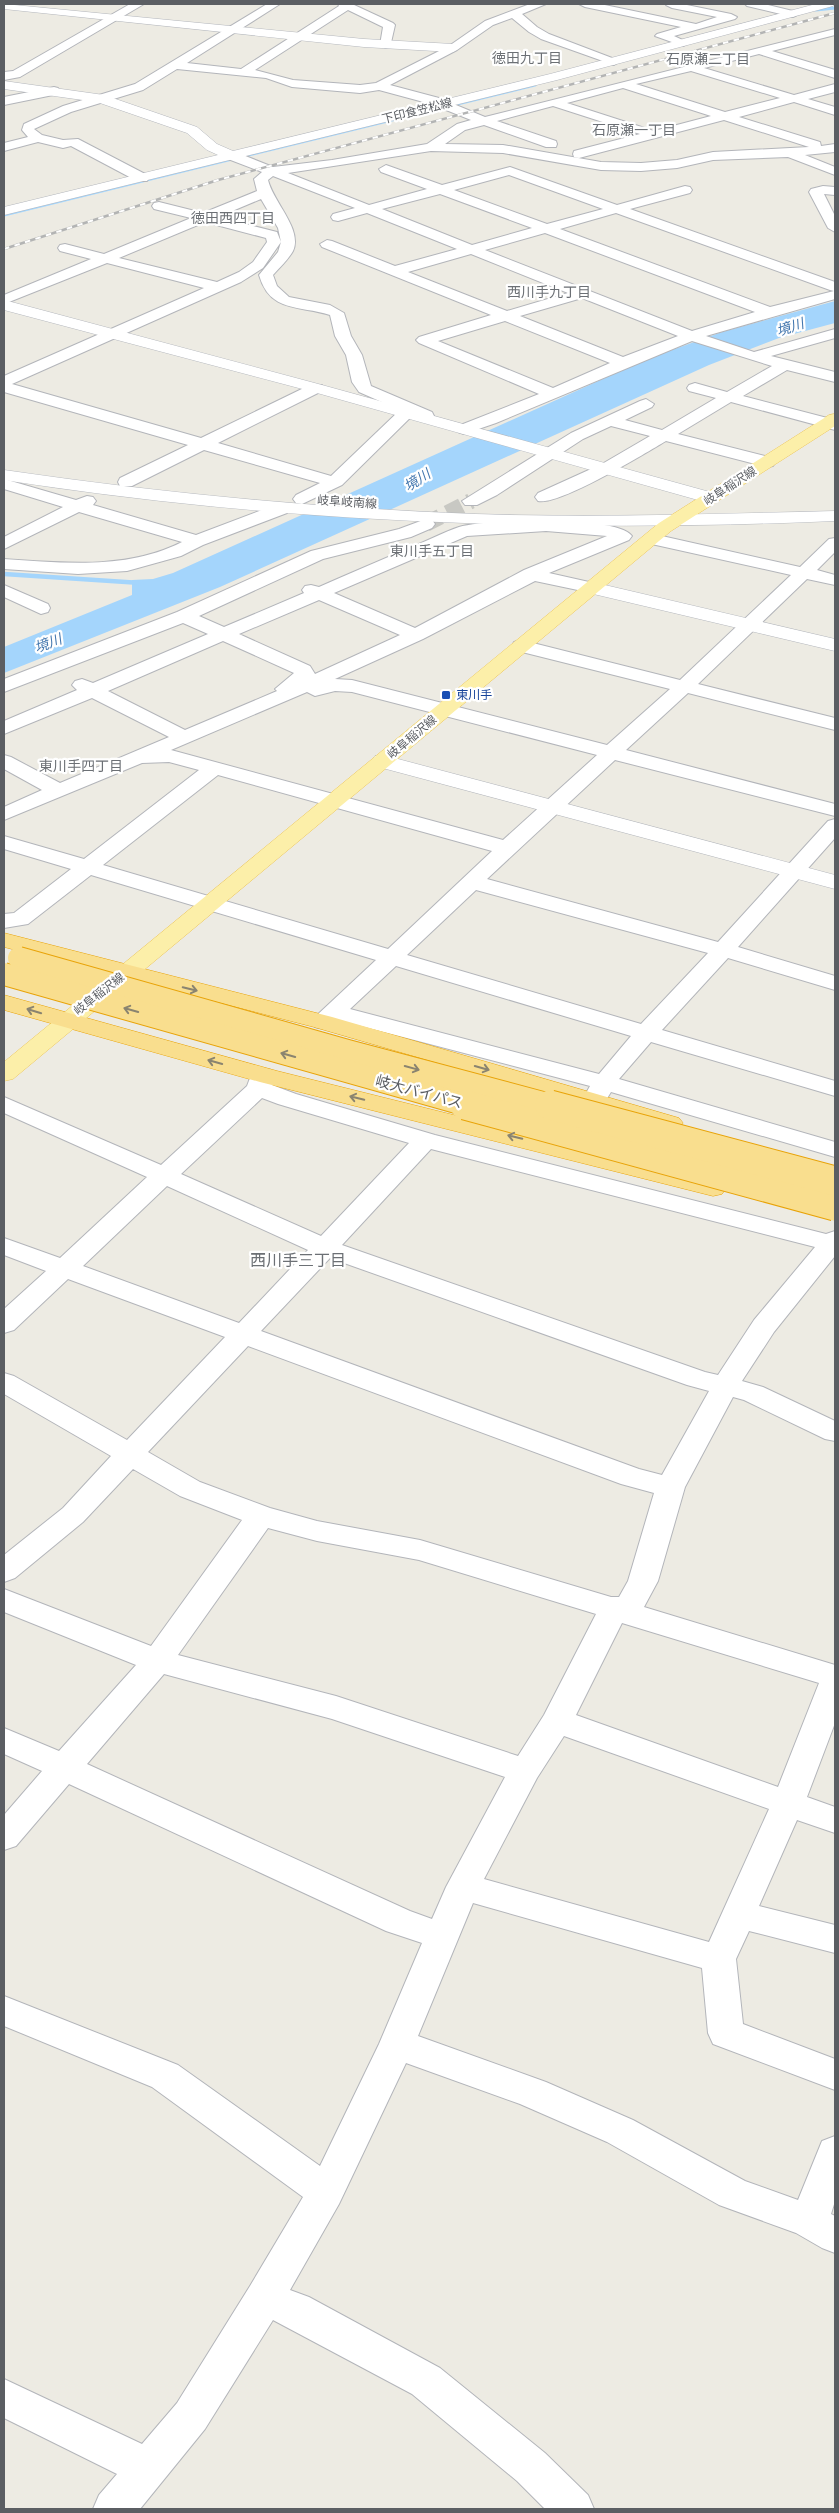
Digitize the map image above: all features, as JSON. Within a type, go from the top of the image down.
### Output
[{"type":"highway","points":[[8,956],[126,973],[328,1017],[804,1161],[835,1176]]},
{"type":"highway","name":"岐大バイパス","points":[[8,956],[357,1054],[835,1181]]},
{"type":"highway","name":"岐大バイパス","points":[[8,956],[334,1068],[835,1207]]},
{"type":"highway","points":[[4,1002],[260,1082],[580,1152],[771,1203],[835,1207]]},
{"type":"main road","name":"岐阜稲沢線","points":[[4,1074],[65,1021],[126,973],[653,538],[711,498],[833,422]]},
{"type":"street","points":[[4,76],[16,74],[138,4]]},
{"type":"street","points":[[142,178],[73,142],[63,144],[38,138],[28,130],[28,126],[67,109],[139,87],[274,4]]},
{"type":"street","points":[[586,4],[696,27]]},
{"type":"street","points":[[666,4],[731,17]]},
{"type":"street","points":[[751,4],[793,14]]},
{"type":"street","name":"下印食笠松線","points":[[4,211],[142,178],[238,158],[449,107],[828,4]]},
{"type":"street","points":[[244,72],[345,5],[389,25],[386,45]]},
{"type":"street","points":[[4,6],[386,45],[453,48]]},
{"type":"street","points":[[175,65],[268,75],[292,83],[360,88],[379,86],[453,48],[489,23],[514,9],[535,6]]},
{"type":"street","points":[[683,43],[661,36],[765,7]]},
{"type":"street","points":[[514,9],[534,31],[614,61]]},
{"type":"street","points":[[431,148],[461,127],[623,84],[835,32]]},
{"type":"street","points":[[821,35],[835,39]]},
{"type":"street","points":[[757,50],[835,74]]},
{"type":"street","points":[[690,67],[835,111]]},
{"type":"street","points":[[623,84],[831,148]]},
{"type":"street","points":[[4,85],[99,98],[192,130],[212,147],[238,158],[692,336],[753,357],[835,377]]},
{"type":"street","points":[[379,86],[449,107],[483,121],[598,161],[601,166]]},
{"type":"street","points":[[579,154],[835,88]]},
{"type":"street","points":[[4,101],[54,91]]},
{"type":"street","points":[[553,102],[672,141]]},
{"type":"street","points":[[4,147],[38,138]]},
{"type":"street","points":[[427,418],[426,415],[365,389],[360,382],[354,355],[343,336],[339,316],[335,312],[289,302],[273,295],[268,287],[266,275],[287,248],[288,240],[286,231],[264,194],[261,179],[272,171],[332,164],[396,152],[431,148],[503,149],[601,166],[641,168],[677,164],[713,156],[791,153],[831,148]]},
{"type":"street","points":[[691,148],[713,156]]},
{"type":"street","points":[[791,153],[835,171]]},
{"type":"street","points":[[386,170],[767,312]]},
{"type":"street","points":[[338,217],[510,171],[835,287]]},
{"type":"street","points":[[394,271],[685,190]]},
{"type":"street","points":[[834,224],[816,192],[823,190],[835,191]]},
{"type":"street","points":[[4,300],[264,194]]},
{"type":"street","points":[[4,382],[249,273],[264,260],[274,242],[272,235],[266,232],[159,206]]},
{"type":"street","points":[[327,244],[623,363]]},
{"type":"street","points":[[65,248],[218,287]]},
{"type":"street","points":[[553,394],[424,340],[583,293]]},
{"type":"street","points":[[468,430],[623,363],[692,336],[767,312],[835,295]]},
{"type":"street","points":[[4,305],[427,418],[711,498]]},
{"type":"street","points":[[753,357],[835,333]]},
{"type":"street","points":[[544,497],[608,468],[784,365]]},
{"type":"street","points":[[4,387],[325,479]]},
{"type":"street","points":[[4,544],[316,388]]},
{"type":"street","points":[[695,388],[833,422]]},
{"type":"street","points":[[471,501],[491,492],[545,451],[646,404]]},
{"type":"street","points":[[4,564],[76,569],[110,568],[149,560],[297,504],[336,481],[406,413]]},
{"type":"street","points":[[610,421],[767,462]]},
{"type":"street","name":"岐阜岐南線","points":[[4,466],[118,486]]},
{"type":"street","name":"岐阜岐南線","points":[[10,476],[297,504],[528,520],[685,515]]},
{"type":"street","points":[[4,484],[197,541]]},
{"type":"street","name":"岐阜岐南線","points":[[297,504],[401,511]]},
{"type":"street","points":[[685,515],[835,508]]},
{"type":"street","points":[[685,515],[835,516]]},
{"type":"street","points":[[4,686],[184,616],[318,555],[405,533],[426,524]]},
{"type":"street","points":[[4,728],[464,531],[490,528],[593,527],[611,530],[623,536],[530,574],[416,635],[280,697],[4,814]]},
{"type":"street","points":[[653,538],[835,580]]},
{"type":"street","points":[[328,1017],[552,806],[684,687],[835,543]]},
{"type":"street","points":[[276,574],[416,635]]},
{"type":"street","points":[[530,574],[835,645]]},
{"type":"street","points":[[4,590],[41,608]]},
{"type":"street","points":[[184,616],[303,670],[306,674],[280,693],[280,697]]},
{"type":"street","points":[[521,646],[835,724]]},
{"type":"street","points":[[50,669],[186,738]]},
{"type":"street","points":[[280,697],[290,697],[335,685],[352,686],[835,810]]},
{"type":"street","points":[[136,759],[170,756],[507,848]]},
{"type":"street","points":[[4,761],[59,791]]},
{"type":"street","points":[[383,761],[835,882]]},
{"type":"street","points":[[4,921],[20,919],[213,769]]},
{"type":"street","points":[[602,1089],[609,1076],[647,1032],[796,872],[835,825]]},
{"type":"street","points":[[4,842],[212,902],[835,1089]]},
{"type":"street","points":[[472,882],[724,950],[835,983]]},
{"type":"street","points":[[328,1017],[835,1150]]},
{"type":"street","points":[[4,1324],[164,1175],[260,1082],[287,1099],[426,1140],[543,1162],[831,1251],[764,1326],[726,1385],[670,1487],[643,1582],[621,1609],[557,1721],[525,1771],[463,1887],[397,2044],[326,2192],[264,2299],[191,2416],[114,2509]]},
{"type":"street","points":[[4,1104],[324,1247],[697,1378],[753,1393],[835,1432]]},
{"type":"street","points":[[4,1571],[73,1515],[426,1140]]},
{"type":"street","points":[[4,1246],[631,1477],[670,1487]]},
{"type":"street","points":[[4,1382],[130,1453],[190,1490],[261,1516],[317,1531],[420,1550],[621,1609],[835,1676]]},
{"type":"street","points":[[4,1837],[157,1661],[261,1516]]},
{"type":"street","points":[[4,1600],[157,1661],[336,1708],[525,1771]]},
{"type":"street","points":[[835,1683],[788,1803],[719,1959],[726,2033],[835,2075]]},
{"type":"street","points":[[557,1721],[835,1820]]},
{"type":"street","points":[[4,1740],[398,1920],[442,1936]]},
{"type":"street","points":[[463,1887],[719,1959]]},
{"type":"street","points":[[739,1915],[835,1938]]},
{"type":"street","points":[[4,2011],[165,2076],[326,2192]]},
{"type":"street","points":[[397,2044],[533,2093],[620,2131],[732,2192],[822,2229],[835,2152]]},
{"type":"street","points":[[264,2299],[295,2310],[426,2381],[531,2467],[573,2509]]},
{"type":"street","points":[[4,2398],[148,2468]]},
{"type":"water","name":"境川","points":[[835,301],[835,323],[779,338],[709,365],[220,587],[4,673],[4,647],[132,595],[132,580],[153,579],[173,573],[647,359],[722,332]]},
{"type":"waterway","points":[[816,10],[835,8]]},
{"type":"waterway","points":[[4,215],[535,85]]},
{"type":"waterway","points":[[4,574],[141,583]]},
{"type":"tunnel","points":[[426,524],[471,501]]},
{"type":"railway","points":[[4,249],[218,180],[835,13]]},
{"type":"place","name":"東川手","points":[[446,695]]},
{"type":"district","name":"徳田九丁目","points":[[527,58]]},
{"type":"district","name":"石原瀬二丁目","points":[[708,59]]},
{"type":"district","name":"石原瀬一丁目","points":[[634,130]]},
{"type":"district","name":"徳田西四丁目","points":[[233,218]]},
{"type":"district","name":"西川手九丁目","points":[[549,292]]},
{"type":"district","name":"東川手五丁目","points":[[432,551]]},
{"type":"district","name":"東川手四丁目","points":[[81,766]]},
{"type":"district","name":"西川手三丁目","points":[[298,1260]]}]
